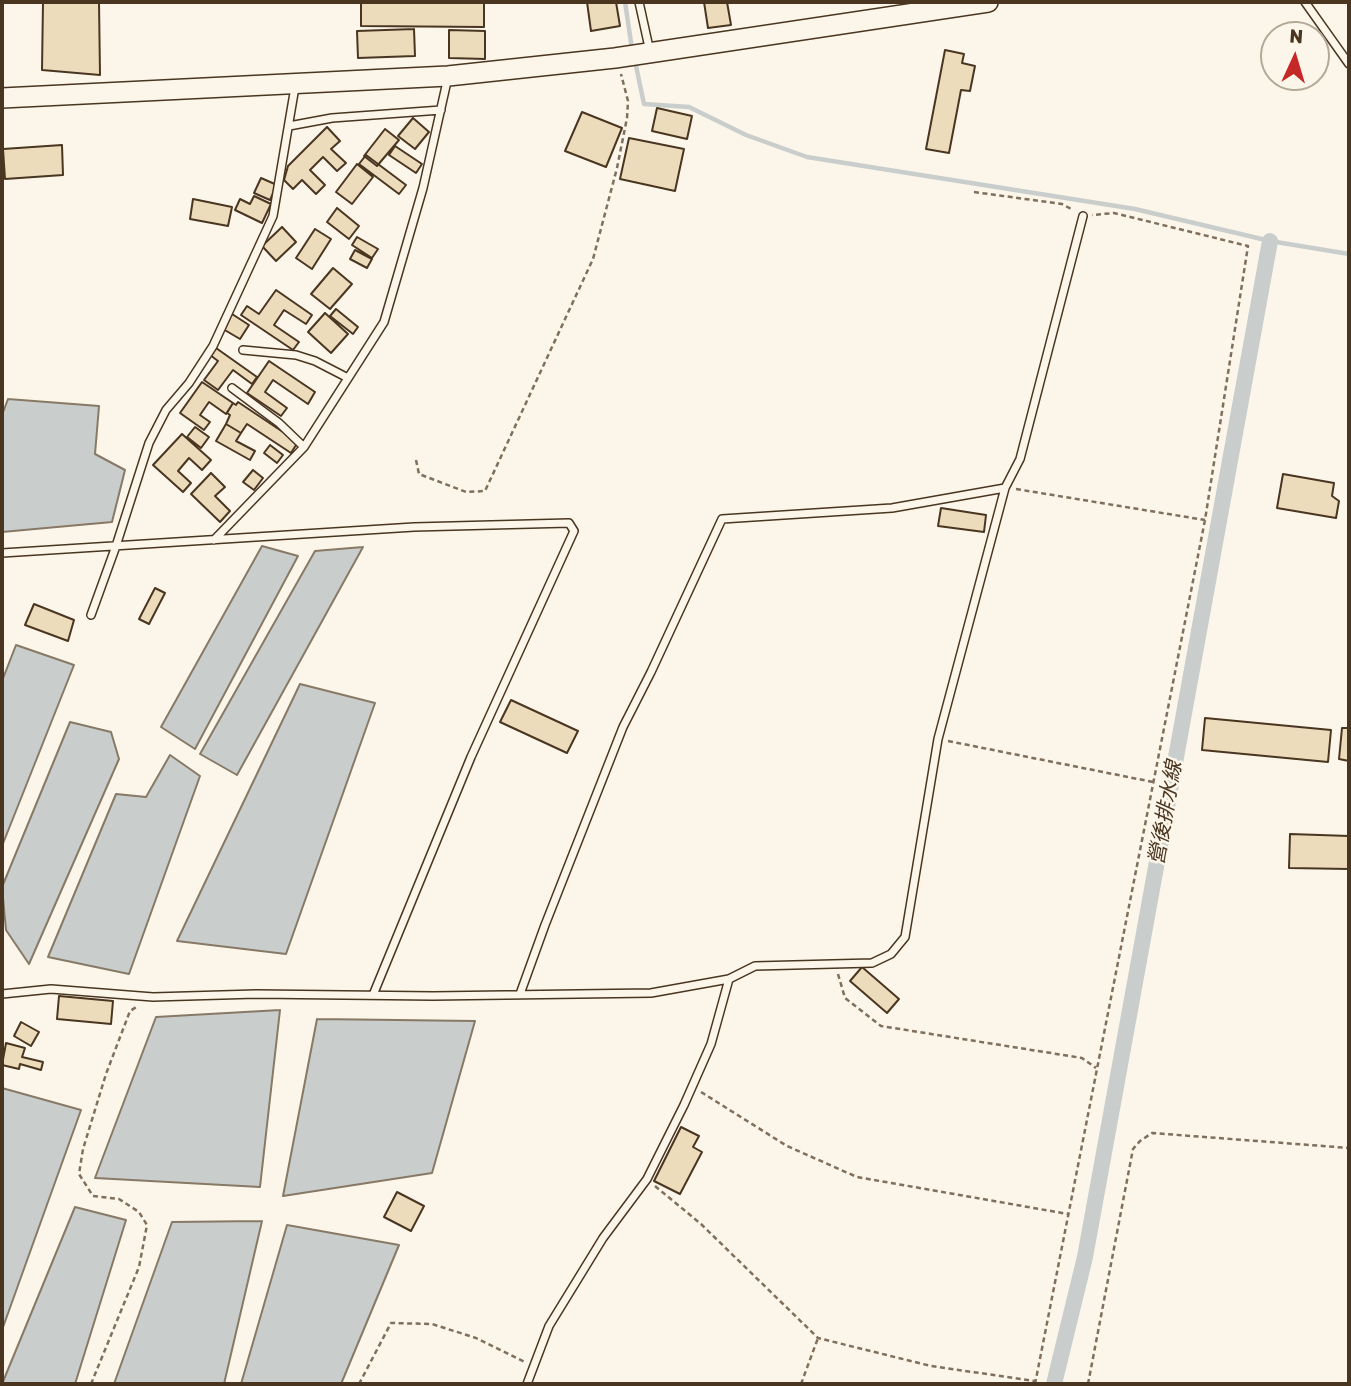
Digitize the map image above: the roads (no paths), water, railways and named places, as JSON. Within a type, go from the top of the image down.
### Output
[{"type":"main road","points":[[2,98],[448,76],[615,58],[988,2]]},
{"type":"lane","points":[[639,2],[650,53]]},
{"type":"lane","points":[[1305,2],[1349,64]]},
{"type":"lane","points":[[214,540],[304,447],[384,322],[423,188],[448,76]]},
{"type":"lane","points":[[91,615],[149,443],[166,410],[213,346],[273,216],[296,82]]},
{"type":"lane","points":[[289,126],[332,118],[441,110]]},
{"type":"lane","points":[[2,995],[51,989],[153,997],[256,994],[652,993],[729,979],[755,966],[872,963],[891,954],[905,937],[938,739],[1005,488],[1020,459],[1083,216]]},
{"type":"lane","points":[[243,350],[296,355],[315,361],[348,378]]},
{"type":"lane","points":[[232,387],[279,423],[304,447]]},
{"type":"lane","points":[[520,994],[623,727],[722,519],[892,508],[1005,488]]},
{"type":"lane","points":[[2,554],[478,525],[569,523],[574,531],[471,757],[373,995]]},
{"type":"lane","points":[[527,1384],[549,1326],[603,1238],[647,1179],[711,1044],[729,979]]},
{"type":"waterway","points":[[625,2],[632,49]]},
{"type":"waterway","points":[[635,61],[644,104],[689,107],[746,135],[807,157],[1135,209],[1270,241],[1349,254]]},
{"type":"waterway","name":"營後排水線","points":[[1054,1384],[1085,1257],[1270,241]]}]
